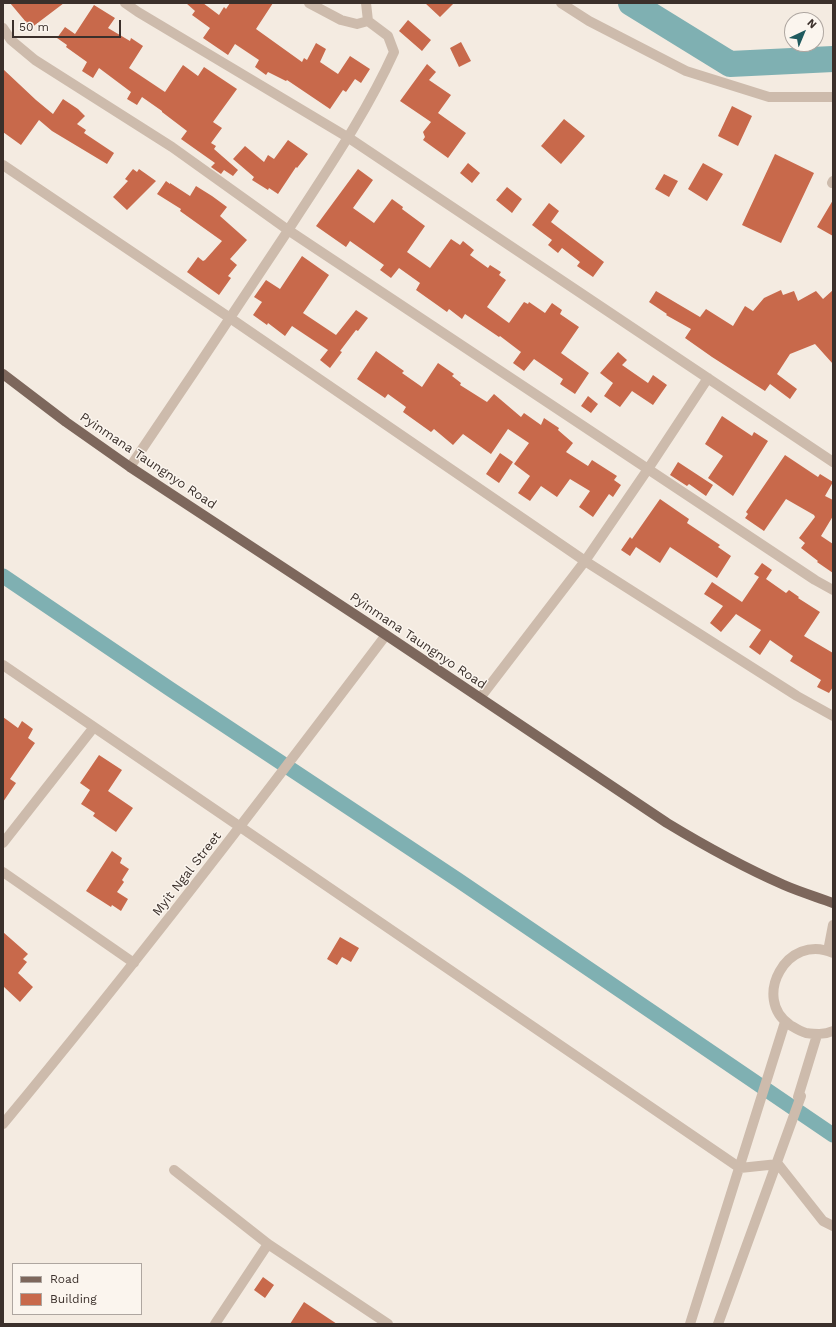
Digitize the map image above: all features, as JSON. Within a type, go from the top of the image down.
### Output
[{"type":"main road","name":"Pyinmana Taungnyo Road","points":[[3,374],[66,422],[130,467],[386,635],[667,823],[707,847],[785,886],[833,902]]},
{"type":"street","points":[[125,3],[348,138],[833,462]]},
{"type":"street","points":[[309,3],[341,20],[357,24],[368,21]]},
{"type":"street","points":[[130,467],[348,138],[384,74],[394,52],[388,36],[368,21],[366,3]]},
{"type":"street","points":[[561,3],[589,21],[686,71],[769,97],[833,97]]},
{"type":"street","points":[[3,28],[11,40],[35,60],[172,147],[288,230],[815,580],[833,590]]},
{"type":"street","points":[[3,165],[230,318],[585,561],[796,696],[833,716]]},
{"type":"street","points":[[480,698],[585,561],[708,378]]},
{"type":"street","name":"Myit Ngal Street","points":[[3,1124],[134,963],[386,635]]},
{"type":"street","points":[[3,665],[740,1168],[778,1164]]},
{"type":"street","points":[[3,843],[94,727]]},
{"type":"street","points":[[3,872],[134,963]]},
{"type":"street","points":[[833,925],[830,952],[814,949],[800,952],[788,959],[779,970],[774,983],[773,997],[777,1010],[785,1022],[800,1032],[817,1035],[833,1031]]},
{"type":"street","points":[[690,1324],[785,1022]]},
{"type":"street","points":[[718,1324],[778,1164],[800,1097],[817,1035]]},
{"type":"street","points":[[778,1164],[824,1221],[833,1226]]},
{"type":"street","points":[[174,1170],[268,1244],[388,1324]]},
{"type":"street","points":[[215,1324],[268,1244]]},
{"type":"building","points":[[10,3],[64,3],[31,28]]},
{"type":"building","points":[[186,3],[203,3],[219,15],[224,7],[226,9],[230,3],[273,3],[256,29],[302,62],[304,58],[307,60],[316,43],[326,49],[320,62],[338,74],[350,56],[370,69],[361,83],[355,79],[346,92],[343,90],[330,109],[287,80],[286,81],[268,72],[266,75],[255,67],[259,60],[235,44],[228,55],[203,38],[210,28],[192,15],[195,11]]},
{"type":"building","points":[[425,3],[454,3],[440,17]]},
{"type":"building","points":[[94,5],[115,18],[108,28],[130,41],[131,38],[143,46],[129,68],[165,92],[183,65],[198,76],[204,67],[237,89],[213,122],[222,128],[211,143],[216,146],[214,149],[238,170],[233,176],[224,170],[221,174],[211,167],[215,163],[181,139],[187,131],[142,97],[137,105],[127,99],[131,92],[99,68],[93,78],[82,71],[87,62],[66,47],[67,45],[57,38],[65,27],[75,34]]},
{"type":"building","points":[[408,20],[431,40],[422,51],[399,31]]},
{"type":"building","points":[[461,42],[471,61],[459,67],[450,48]]},
{"type":"building","points":[[427,64],[436,72],[429,80],[451,95],[438,113],[466,133],[448,158],[423,140],[425,137],[423,132],[431,122],[400,101]]},
{"type":"building","points":[[3,69],[53,114],[63,99],[78,109],[85,116],[77,124],[86,130],[84,133],[114,153],[107,164],[52,131],[39,120],[21,145],[3,132]]},
{"type":"building","points":[[732,106],[752,116],[738,146],[718,136]]},
{"type":"building","points":[[564,119],[585,136],[561,164],[541,146]]},
{"type":"building","points":[[288,140],[308,154],[297,168],[296,167],[278,194],[269,188],[268,190],[252,180],[254,177],[233,159],[245,146],[264,162],[268,155],[274,159]]},
{"type":"building","points":[[775,154],[814,173],[781,243],[742,225]]},
{"type":"building","points":[[468,163],[480,173],[472,183],[460,173]]},
{"type":"building","points":[[703,163],[723,174],[707,201],[688,189]]},
{"type":"building","points":[[133,169],[137,172],[139,169],[156,181],[127,210],[113,197],[128,181],[125,179]]},
{"type":"building","points":[[358,169],[373,180],[353,208],[374,223],[392,199],[403,207],[402,209],[425,226],[407,252],[430,268],[451,239],[460,245],[463,241],[474,250],[470,255],[488,268],[490,265],[501,272],[499,275],[506,280],[487,307],[509,323],[524,302],[528,304],[529,302],[545,313],[552,303],[562,310],[560,314],[579,327],[561,353],[589,373],[575,394],[560,384],[563,379],[534,359],[524,371],[513,363],[521,352],[500,336],[499,337],[465,314],[462,319],[449,309],[447,312],[416,290],[420,283],[399,268],[391,278],[380,270],[384,265],[350,241],[346,247],[316,226]]},
{"type":"building","points":[[664,174],[678,181],[669,197],[655,189]]},
{"type":"building","points":[[166,181],[190,196],[196,186],[212,196],[227,207],[220,216],[247,240],[230,259],[237,265],[228,276],[231,278],[219,295],[187,272],[198,257],[203,261],[205,260],[222,241],[180,211],[181,209],[157,194]]},
{"type":"building","points":[[507,187],[522,199],[512,213],[496,200]]},
{"type":"building","points":[[833,200],[833,236],[817,227]]},
{"type":"building","points":[[549,203],[559,211],[551,222],[604,262],[593,277],[577,266],[580,262],[562,248],[558,253],[548,245],[552,240],[532,225]]},
{"type":"building","points":[[302,256],[329,275],[303,313],[336,335],[356,310],[368,318],[358,331],[356,330],[340,351],[342,352],[330,368],[320,360],[328,350],[292,326],[285,336],[268,323],[267,325],[253,315],[262,302],[254,297],[266,280],[280,289]]},
{"type":"building","points":[[781,290],[783,295],[794,291],[798,301],[816,291],[823,299],[833,290],[833,364],[815,344],[790,354],[777,374],[797,389],[790,399],[770,384],[765,391],[712,357],[685,338],[691,329],[666,315],[667,314],[649,302],[656,291],[700,317],[706,309],[733,326],[745,306],[753,311],[764,298]]},
{"type":"building","points":[[376,351],[404,371],[402,373],[422,387],[438,363],[454,374],[452,376],[461,383],[460,385],[487,402],[494,394],[521,417],[524,413],[541,425],[544,418],[559,428],[558,430],[573,443],[566,452],[588,466],[592,460],[617,476],[614,480],[621,485],[613,497],[609,494],[593,517],[579,507],[590,491],[570,479],[557,497],[541,486],[530,501],[518,493],[530,476],[514,464],[529,443],[508,429],[491,454],[463,434],[453,445],[434,429],[431,432],[403,412],[406,407],[388,394],[385,398],[357,379]]},
{"type":"building","points":[[618,352],[627,360],[622,365],[648,383],[653,375],[667,385],[653,405],[632,391],[620,407],[604,396],[613,383],[600,373]]},
{"type":"building","points":[[588,396],[598,404],[591,413],[581,406]]},
{"type":"building","points":[[722,416],[752,436],[754,432],[768,441],[733,496],[708,478],[723,456],[705,444]]},
{"type":"building","points":[[500,453],[513,462],[499,483],[486,474]]},
{"type":"building","points":[[785,455],[818,477],[820,474],[833,482],[825,496],[833,500],[833,516],[821,536],[833,544],[833,573],[801,548],[805,543],[799,538],[815,517],[814,515],[786,499],[764,531],[745,518],[748,514],[746,512]]},
{"type":"building","points":[[678,462],[713,485],[706,496],[689,484],[687,486],[670,475]]},
{"type":"building","points":[[660,499],[689,519],[687,523],[720,545],[718,547],[731,556],[717,578],[670,547],[660,563],[636,547],[630,556],[621,550],[630,537],[632,539]]},
{"type":"building","points":[[762,563],[772,570],[766,579],[786,593],[789,590],[799,597],[798,598],[820,612],[804,636],[833,653],[833,687],[829,693],[817,687],[821,680],[790,661],[793,656],[770,640],[760,655],[749,647],[761,630],[736,614],[721,632],[710,623],[723,606],[704,594],[712,582],[742,602],[759,577],[754,574]]},
{"type":"building","points":[[3,717],[18,728],[22,721],[33,729],[28,738],[35,743],[10,779],[16,783],[3,802]]},
{"type":"building","points":[[99,755],[122,770],[108,791],[133,808],[116,832],[93,816],[95,813],[81,804],[90,790],[80,783]]},
{"type":"building","points":[[112,851],[122,858],[120,863],[129,869],[122,880],[124,882],[117,892],[128,899],[121,911],[112,905],[111,907],[86,891]]},
{"type":"building","points":[[3,932],[28,954],[23,959],[27,962],[18,973],[33,987],[20,1002],[3,986]]},
{"type":"building","points":[[340,937],[359,948],[351,962],[342,957],[337,965],[327,959]]},
{"type":"building","points":[[263,1277],[274,1285],[265,1298],[254,1290]]},
{"type":"building","points":[[304,1302],[337,1324],[290,1324]]},
{"type":"waterway","points":[[631,3],[730,64],[833,59]]},
{"type":"waterway","points":[[3,576],[458,880],[833,1135]]}]
